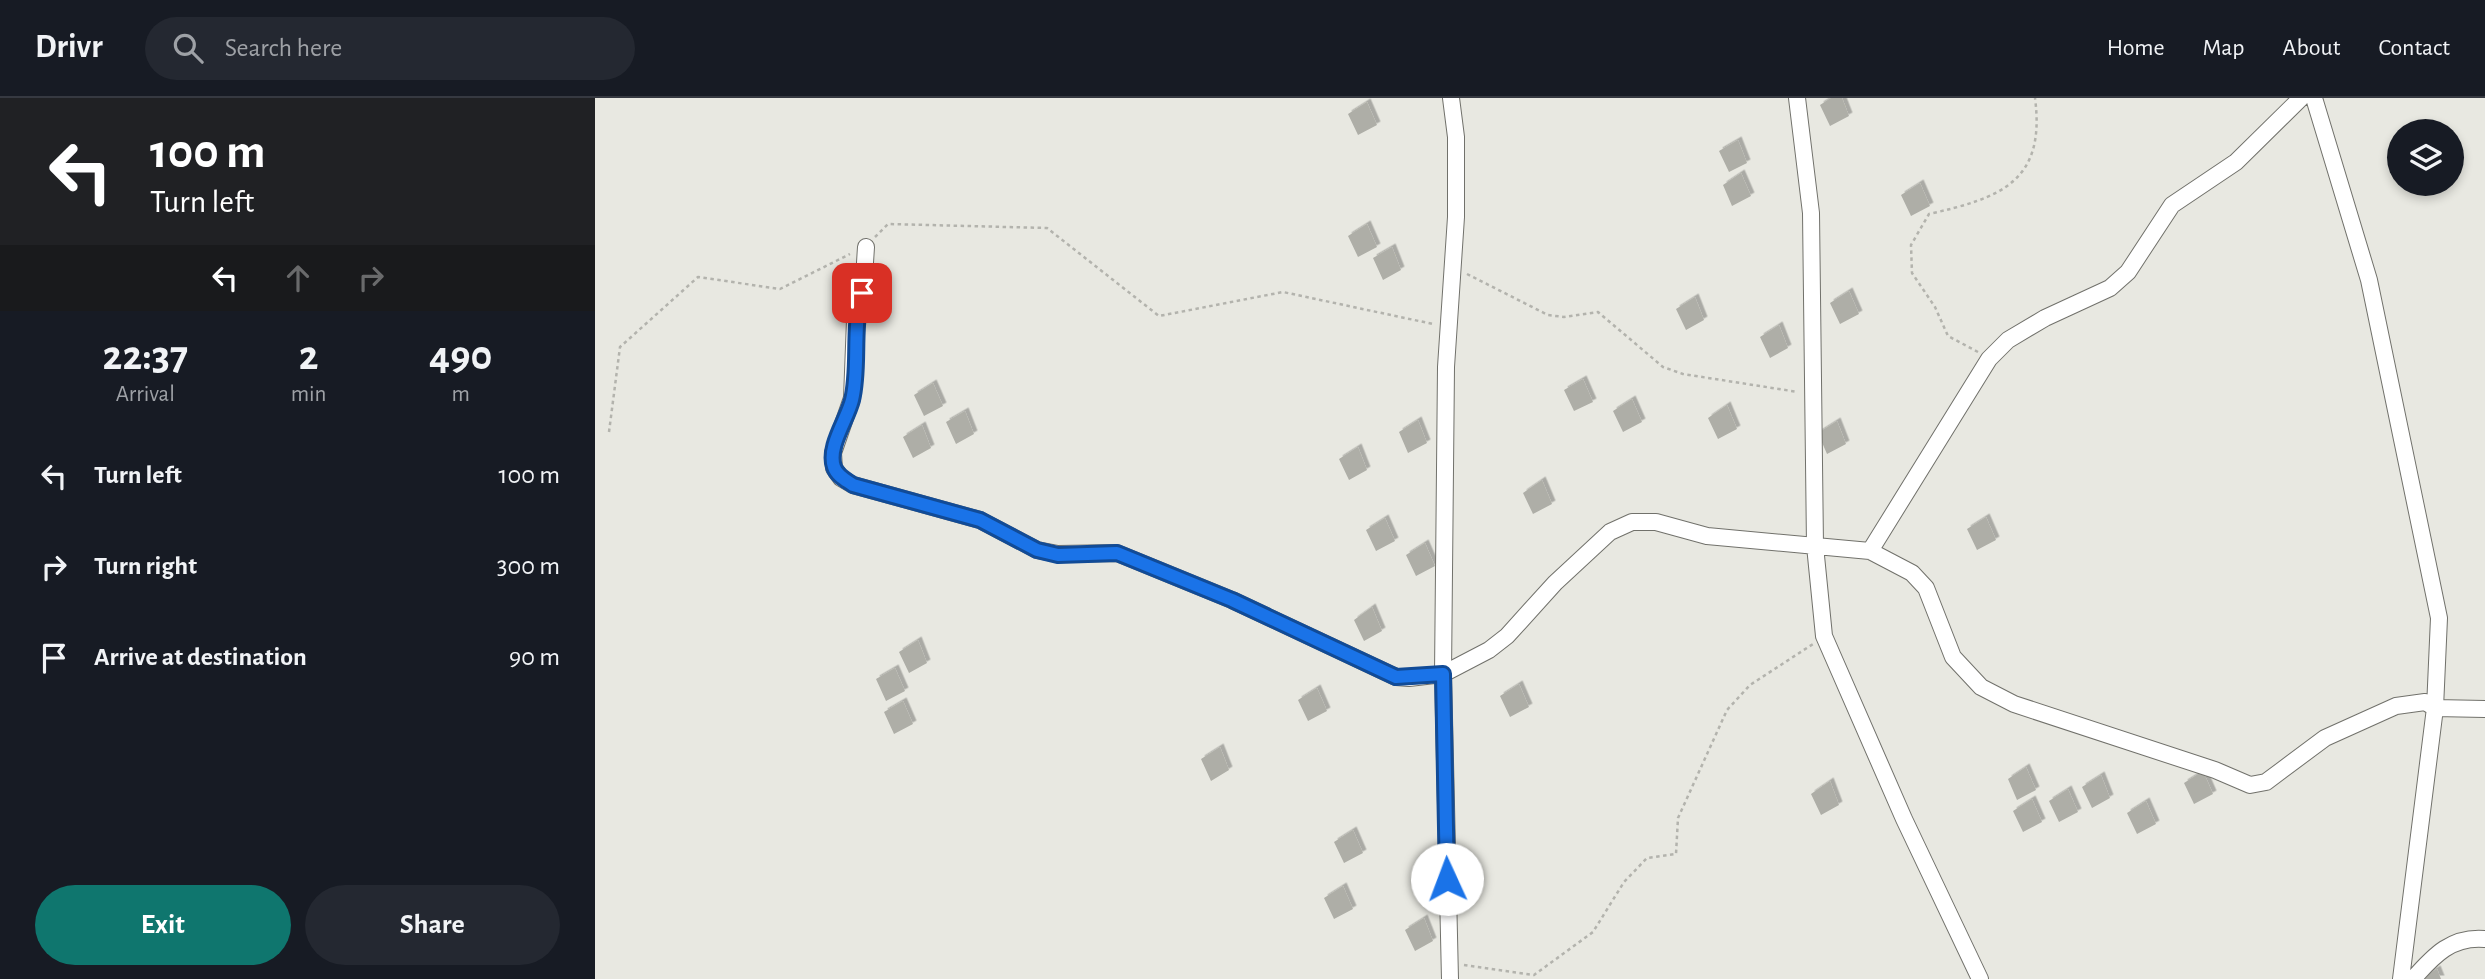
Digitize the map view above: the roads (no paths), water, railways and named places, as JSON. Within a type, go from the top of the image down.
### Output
[{"type":"street","points":[[1450,979],[1443,674],[1446,367],[1456,217],[1456,138],[1451,98]]},
{"type":"street","points":[[1797,98],[1811,213],[1815,546],[1824,636],[1904,819],[1980,979]]},
{"type":"street","points":[[1870,551],[1989,359],[2008,340],[2110,288],[2128,272],[2172,205],[2237,162],[2301,98]]},
{"type":"street","points":[[2314,98],[2369,280],[2439,618],[2435,708],[2401,979]]},
{"type":"street","points":[[866,247],[864,278],[855,320],[852,398],[833,453],[834,468],[841,478],[853,485],[980,520],[1037,550],[1058,555],[1117,553],[1232,600],[1396,677],[1443,674],[1507,636],[1555,583],[1610,532],[1632,522],[1656,522],[1707,536],[1870,551],[1912,573],[1926,588],[1953,657],[1981,687],[2014,704],[2215,770],[2250,785],[2266,782],[2325,737],[2396,706],[2425,702],[2435,708],[2485,709]]},
{"type":"street","points":[[2413,979],[2450,943],[2468,937],[2485,939]]}]
